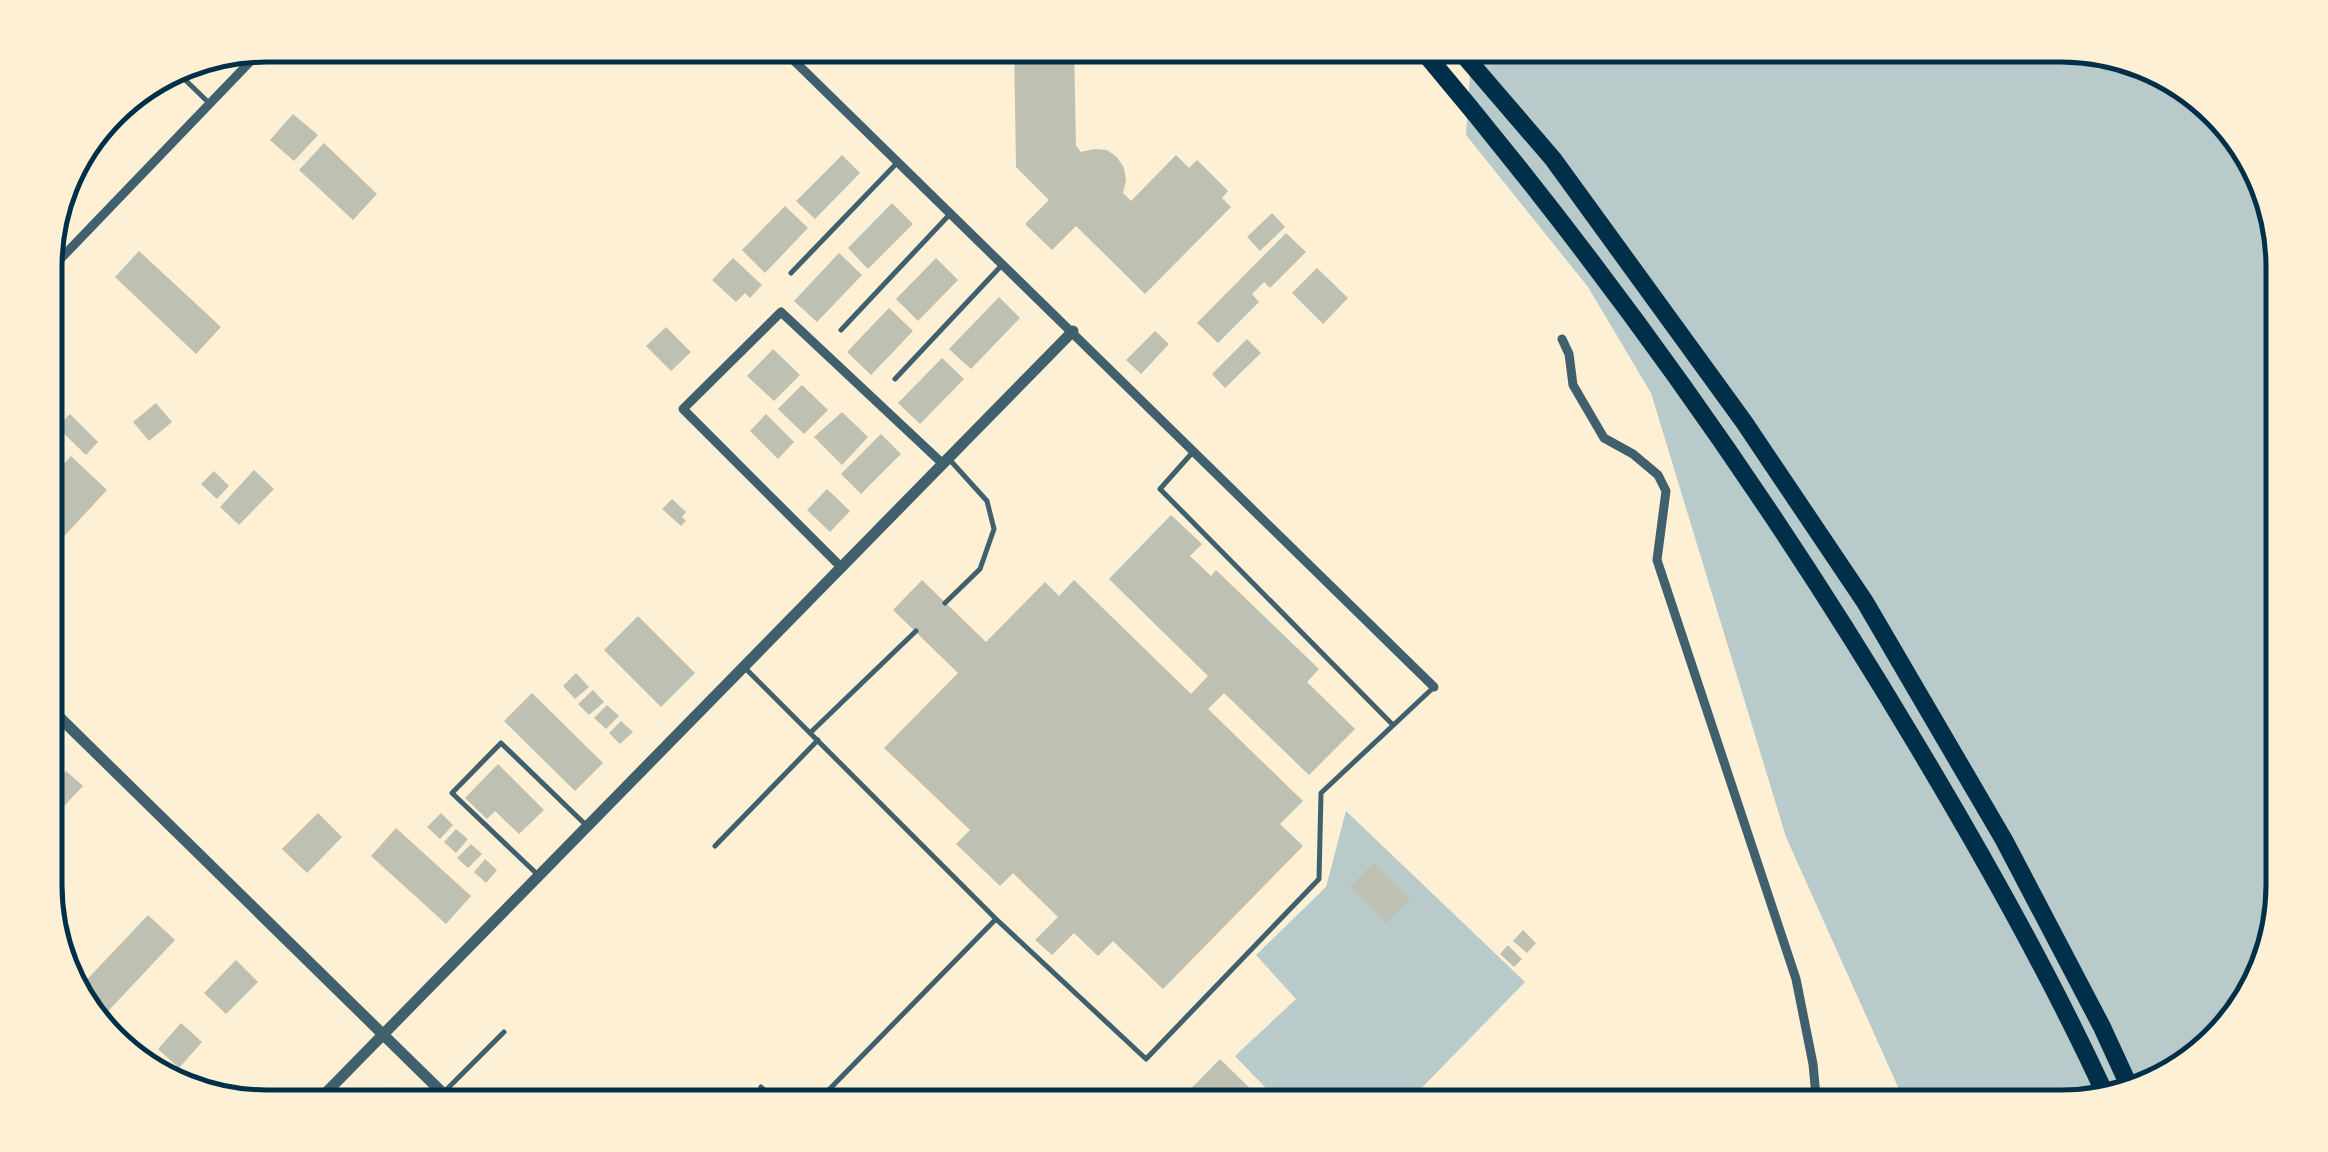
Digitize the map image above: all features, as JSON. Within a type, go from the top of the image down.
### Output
[{"type":"highway","points":[[1432,62],[1551,206],[1723,439],[1836,608],[1964,823],[2076,1030],[2101,1086]]},
{"type":"highway","points":[[1470,62],[1553,159],[1744,422],[1865,602],[2004,840],[2126,1079]]},
{"type":"street","points":[[795,62],[1434,687]]},
{"type":"street","points":[[63,254],[248,63]]},
{"type":"street","points":[[842,568],[683,409],[780,312],[946,462]]},
{"type":"street","points":[[329,1090],[1073,331]]},
{"type":"street","points":[[1562,339],[1574,385],[1604,438],[1633,454],[1658,475],[1666,492],[1657,560],[1796,979],[1815,1089]]},
{"type":"street","points":[[62,721],[439,1090]]},
{"type":"lane","points":[[185,80],[210,104]]},
{"type":"lane","points":[[791,274],[898,162]]},
{"type":"lane","points":[[841,330],[952,214]]},
{"type":"lane","points":[[894,380],[1004,264]]},
{"type":"lane","points":[[1194,450],[1160,489],[1393,725]]},
{"type":"lane","points":[[945,603],[980,569],[994,529],[987,502],[946,462]]},
{"type":"lane","points":[[810,733],[916,632]]},
{"type":"lane","points":[[744,667],[996,919],[1146,1058],[1319,879],[1321,794],[1434,687]]},
{"type":"lane","points":[[714,846],[818,740]]},
{"type":"lane","points":[[540,876],[452,793],[500,743],[588,826]]},
{"type":"lane","points":[[829,1090],[996,919]]},
{"type":"lane","points":[[445,1090],[504,1032]]},
{"type":"lane","points":[[761,1087],[764,1090]]},
{"type":"shaded area","points":[[1471,62],[2060,62],[2100,66],[2151,84],[2185,105],[2223,143],[2250,189],[2259,215],[2266,268],[2266,884],[2262,924],[2244,975],[2215,1020],[2196,1039],[2151,1068],[2100,1086],[1899,1089],[1786,837],[1651,393],[1588,287],[1466,135]]},
{"type":"shaded area","points":[[1346,811],[1525,982],[1420,1089],[1267,1089],[1235,1056],[1296,999],[1256,955],[1326,887]]},
{"type":"building","points":[[1014,62],[1074,62],[1076,146],[1081,152],[1107,150],[1117,157],[1124,168],[1123,193],[1131,201],[1176,155],[1189,168],[1197,160],[1228,191],[1222,198],[1231,207],[1145,294],[1076,226],[1052,250],[1025,224],[1049,200],[1016,167]]},
{"type":"building","points":[[293,114],[318,135],[294,161],[270,140]]},
{"type":"building","points":[[324,143],[377,194],[353,220],[299,170]]},
{"type":"building","points":[[842,155],[860,173],[815,219],[796,201]]},
{"type":"building","points":[[892,203],[913,224],[868,269],[848,248]]},
{"type":"building","points":[[785,206],[808,228],[765,273],[742,250]]},
{"type":"building","points":[[1272,213],[1285,227],[1260,251],[1247,237]]},
{"type":"building","points":[[1286,233],[1306,252],[1270,288],[1264,282],[1252,294],[1259,302],[1218,343],[1197,323]]},
{"type":"building","points":[[139,251],[221,327],[196,354],[115,277]]},
{"type":"building","points":[[839,253],[862,275],[817,322],[794,301]]},
{"type":"building","points":[[733,258],[762,285],[750,298],[745,293],[736,302],[712,280]]},
{"type":"building","points":[[936,258],[958,280],[918,321],[896,299]]},
{"type":"building","points":[[1317,268],[1348,298],[1323,324],[1292,293]]},
{"type":"building","points":[[999,297],[1020,318],[971,369],[949,349]]},
{"type":"building","points":[[889,308],[913,331],[871,375],[847,352]]},
{"type":"building","points":[[666,327],[691,352],[671,371],[646,346]]},
{"type":"building","points":[[1155,331],[1169,344],[1141,374],[1126,360]]},
{"type":"building","points":[[1247,339],[1261,353],[1225,388],[1212,374]]},
{"type":"building","points":[[773,349],[800,375],[774,401],[747,376]]},
{"type":"building","points":[[942,358],[964,379],[920,424],[898,403]]},
{"type":"building","points":[[802,385],[828,410],[804,434],[778,409]]},
{"type":"building","points":[[156,403],[172,422],[149,441],[133,422]]},
{"type":"building","points":[[842,412],[868,437],[842,465],[814,437]]},
{"type":"building","points":[[70,414],[98,442],[86,455],[63,433],[63,421]]},
{"type":"building","points":[[766,414],[794,442],[778,459],[750,431]]},
{"type":"building","points":[[881,434],[901,454],[861,494],[841,474]]},
{"type":"building","points":[[71,456],[107,490],[63,538],[63,465]]},
{"type":"building","points":[[254,470],[274,489],[239,525],[220,507]]},
{"type":"building","points":[[214,471],[229,486],[217,499],[201,484]]},
{"type":"building","points":[[827,489],[850,511],[830,532],[807,510]]},
{"type":"building","points":[[672,499],[686,512],[682,517],[686,521],[681,526],[662,509]]},
{"type":"building","points":[[1171,515],[1202,544],[1190,556],[1211,576],[1216,570],[1319,669],[1307,682],[1355,729],[1309,775],[1224,693],[1208,709],[1303,801],[1280,824],[1303,846],[1163,989],[1113,941],[1098,956],[1074,933],[1052,955],[1035,940],[1058,917],[1013,873],[1000,886],[956,844],[970,830],[884,748],[958,673],[893,610],[922,580],[986,642],[1045,582],[1059,596],[1074,580],[1191,694],[1208,676],[1109,579]]},
{"type":"building","points":[[638,616],[695,673],[661,707],[604,650]]},
{"type":"building","points":[[576,673],[589,687],[575,699],[563,686]]},
{"type":"building","points":[[593,690],[604,702],[589,715],[578,704]]},
{"type":"building","points":[[532,693],[603,763],[575,791],[504,721]]},
{"type":"building","points":[[607,705],[619,716],[606,729],[594,718]]},
{"type":"building","points":[[621,721],[633,732],[620,744],[609,733]]},
{"type":"building","points":[[498,764],[544,810],[519,834],[495,811],[487,819],[465,798]]},
{"type":"building","points":[[66,771],[83,786],[62,808],[62,775]]},
{"type":"building","points":[[318,813],[342,837],[307,873],[282,849]]},
{"type":"building","points":[[441,813],[453,825],[440,839],[427,827]]},
{"type":"building","points":[[396,828],[471,896],[446,924],[371,856]]},
{"type":"building","points":[[456,829],[468,839],[456,853],[444,842]]},
{"type":"building","points":[[471,844],[482,854],[468,868],[457,858]]},
{"type":"building","points":[[485,859],[497,870],[486,883],[474,872]]},
{"type":"building","points":[[1374,863],[1410,899],[1386,923],[1350,886]]},
{"type":"building","points":[[148,915],[175,940],[107,1012],[87,980]]},
{"type":"building","points":[[1523,930],[1536,943],[1527,953],[1513,941]]},
{"type":"building","points":[[1508,945],[1522,959],[1514,967],[1500,954]]},
{"type":"building","points":[[236,960],[258,982],[226,1014],[204,993]]},
{"type":"building","points":[[181,1023],[202,1042],[179,1068],[158,1049]]},
{"type":"building","points":[[1220,1059],[1251,1089],[1190,1089]]}]
